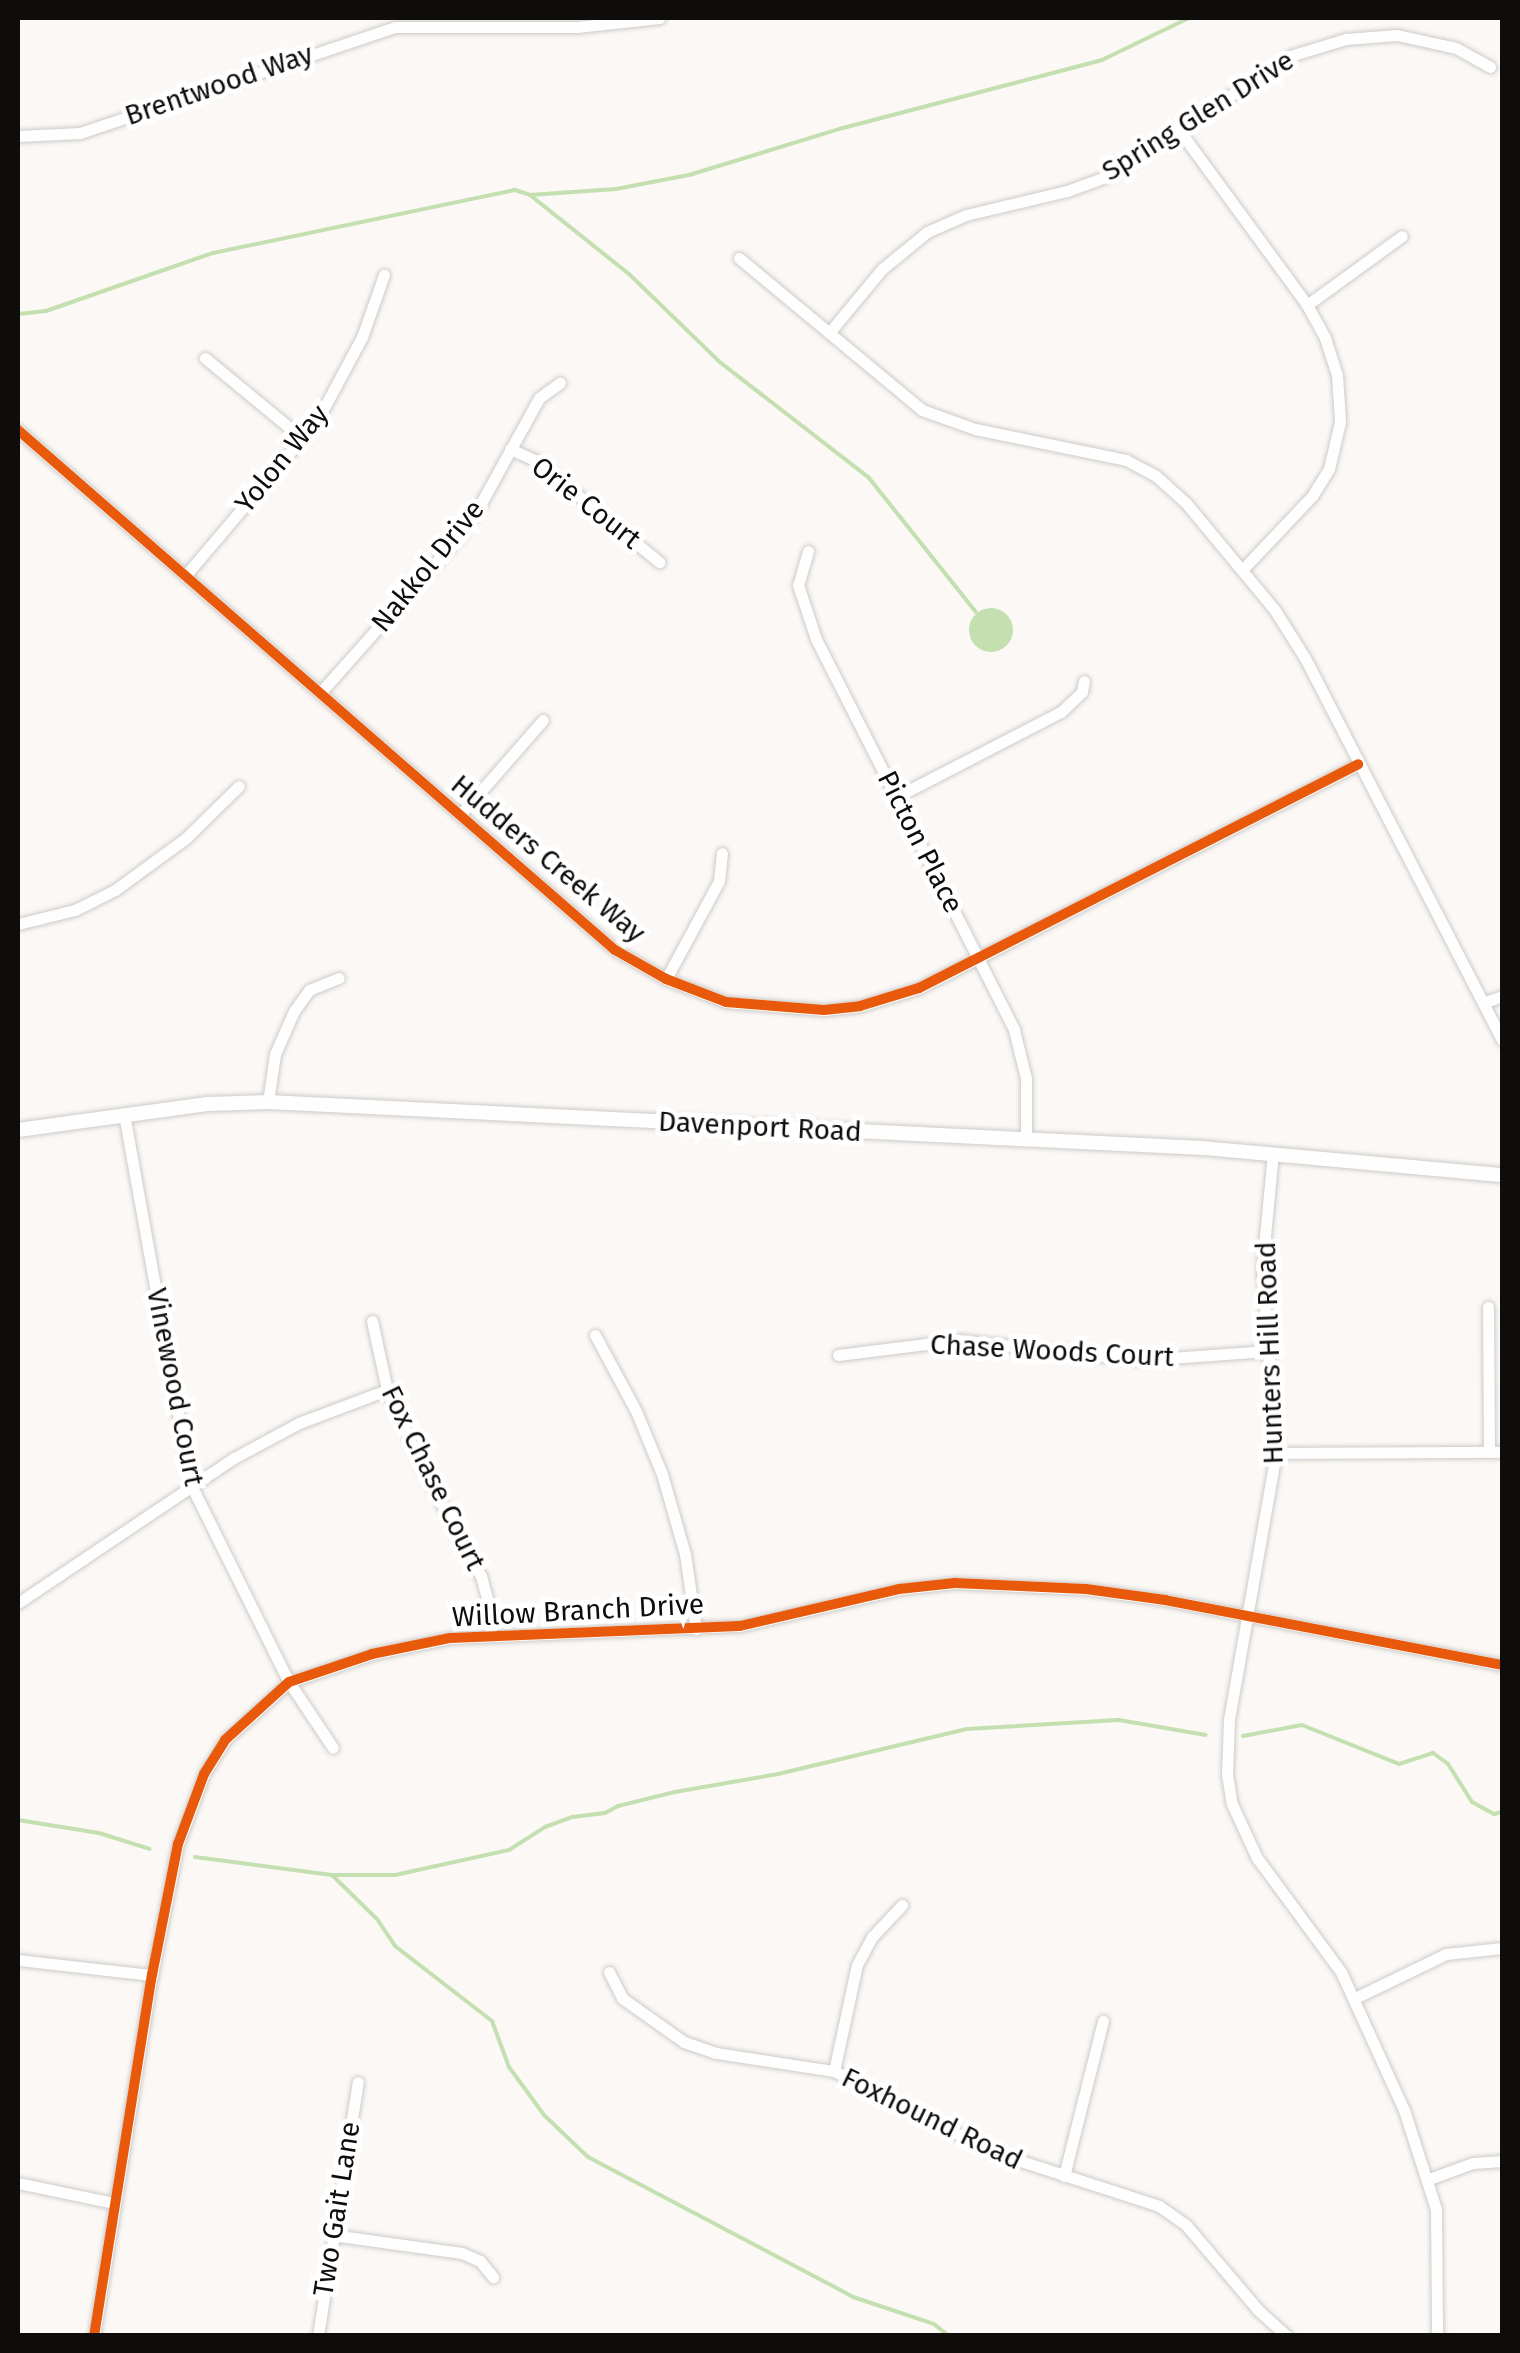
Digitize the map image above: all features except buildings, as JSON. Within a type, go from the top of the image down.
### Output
[{"type":"street","name":"Brentwood Way","points":[[18,136],[80,133],[395,22],[577,27],[660,18]]},
{"type":"street","name":"Spring Glen Drive","points":[[830,334],[882,269],[927,232],[966,215],[1094,182],[1290,56],[1346,38],[1421,38],[1456,48],[1490,67]]},
{"type":"street","points":[[1179,130],[1307,306],[1325,338],[1337,375],[1336,446],[1313,495],[1242,570]]},
{"type":"street","points":[[1307,306],[1402,236]]},
{"type":"street","points":[[739,258],[908,400],[936,417],[974,430],[1107,454],[1146,470],[1186,503],[1242,570],[1305,658],[1502,1040]]},
{"type":"street","name":"Yolon Way","points":[[185,576],[302,438],[335,392],[362,337],[384,275]]},
{"type":"street","points":[[205,358],[302,438]]},
{"type":"street","name":"Nakkol Drive","points":[[320,694],[455,541],[480,505],[539,398],[560,382]]},
{"type":"street","name":"Hudders Creek Way","points":[[18,430],[615,950],[666,979],[726,1002],[824,1010],[890,999],[980,960],[1358,764]]},
{"type":"street","name":"Orie Court","points":[[510,448],[535,460],[659,562]]},
{"type":"street","name":"Picton Place","points":[[808,552],[798,578],[802,604],[831,673],[980,960],[1020,1048],[1026,1139]]},
{"type":"street","points":[[896,796],[1061,712],[1082,692],[1084,681]]},
{"type":"street","points":[[460,815],[543,720]]},
{"type":"street","points":[[18,924],[75,910],[115,890],[186,838],[239,786]]},
{"type":"street","points":[[666,979],[720,881],[722,853]]},
{"type":"street","points":[[268,1102],[276,1054],[294,1011],[320,982],[338,978]]},
{"type":"street","points":[[1483,1003],[1502,996]]},
{"type":"street","name":"Davenport Road","points":[[18,1130],[124,1114],[268,1102],[1026,1139],[1273,1154],[1502,1175]]},
{"type":"street","name":"Vinewood Court","points":[[124,1114],[191,1486],[289,1682],[333,1748]]},
{"type":"street","name":"Hunters Hill Road","points":[[1273,1154],[1262,1267],[1276,1453],[1226,1747],[1232,1804],[1257,1858],[1355,1998],[1429,2179],[1437,2223],[1437,2336]]},
{"type":"street","points":[[1276,1453],[1496,1452],[1488,1307]]},
{"type":"street","name":"Fox Chase Court","points":[[372,1321],[386,1390],[481,1576],[490,1609],[491,1635]]},
{"type":"street","points":[[595,1335],[636,1410],[662,1474],[685,1554],[696,1629]]},
{"type":"street","name":"Chase Woods Court","points":[[838,1356],[958,1340],[1143,1360],[1267,1351]]},
{"type":"street","points":[[18,1603],[191,1486],[299,1423],[386,1390]]},
{"type":"street","name":"Willow Branch Drive","points":[[94,2336],[152,1975],[178,1844],[204,1774],[234,1729],[289,1682],[372,1654],[491,1635],[696,1629],[767,1621],[899,1589],[955,1584],[1086,1589],[1502,1665]]},
{"type":"street","points":[[834,2071],[856,1964],[872,1937],[902,1904]]},
{"type":"street","points":[[1355,1998],[1446,1954],[1502,1948]]},
{"type":"street","points":[[18,1960],[152,1975]]},
{"type":"street","name":"Foxhound Road","points":[[610,1972],[622,1998],[684,2042],[716,2052],[834,2071],[993,2152],[1148,2201],[1171,2213],[1206,2245],[1258,2310],[1287,2336]]},
{"type":"street","points":[[1064,2176],[1102,2021]]},
{"type":"street","name":"Two Gait Lane","points":[[318,2336],[358,2082]]},
{"type":"street","points":[[1429,2179],[1473,2163],[1502,2161]]},
{"type":"street","points":[[18,2183],[114,2203]]},
{"type":"street","points":[[332,2235],[462,2253],[480,2261],[493,2278]]},
{"type":"shaded area","points":[[991,608],[1006,615],[1013,630],[1006,645],[991,652],[976,645],[969,630],[976,615]]},
{"type":"waterway","points":[[530,195],[616,189],[689,175],[843,128],[1102,60],[1189,18]]},
{"type":"waterway","points":[[18,314],[46,311],[213,253],[515,190],[530,195],[629,274],[721,363],[869,478],[976,612]]},
{"type":"waterway","points":[[195,1857],[332,1875],[395,1875],[509,1850],[545,1827],[573,1817],[605,1813],[675,1792],[778,1774],[967,1729],[1119,1720],[1206,1735]]},
{"type":"waterway","points":[[1243,1736],[1302,1725],[1399,1764],[1433,1753],[1448,1764],[1472,1802],[1494,1814],[1502,1812]]},
{"type":"waterway","points":[[18,1820],[99,1833],[150,1849]]},
{"type":"waterway","points":[[332,1875],[377,1919],[395,1946],[492,2021],[509,2067],[544,2115],[588,2157],[853,2297],[934,2324],[949,2336]]},
{"type":"cycle path","points":[[18,430],[615,950],[666,979],[726,1002],[824,1010],[860,1006],[919,988],[1358,764]]},
{"type":"cycle path","points":[[94,2336],[152,1975],[178,1844],[204,1774],[225,1740],[289,1682],[372,1654],[450,1638],[740,1626],[899,1589],[955,1583],[1086,1589],[1165,1600],[1502,1665]]}]
